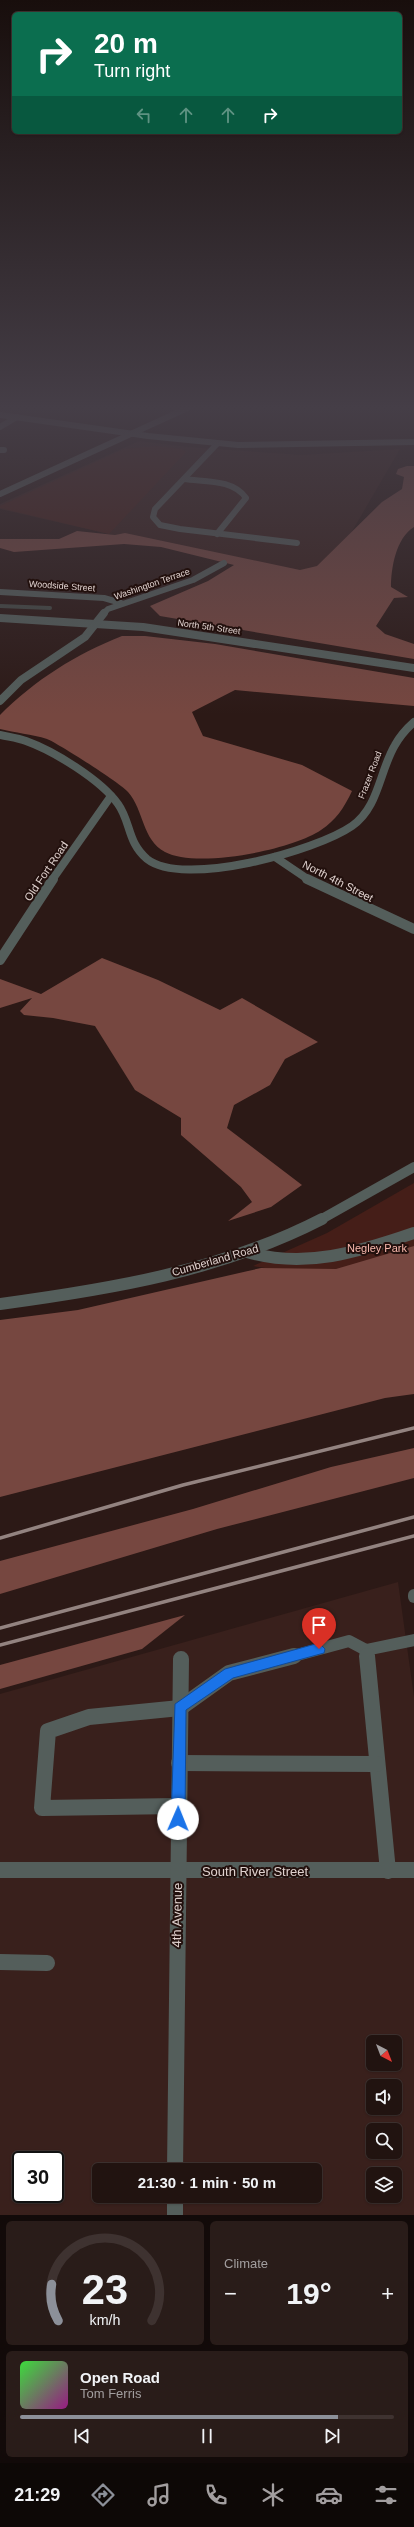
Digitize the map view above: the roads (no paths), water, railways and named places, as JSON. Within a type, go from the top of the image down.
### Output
[{"type":"street","points":[[156,508],[153,517],[160,525],[217,534],[297,543]]},
{"type":"street","points":[[217,534],[238,508]]},
{"type":"street","name":"Washington Terrace","points":[[0,701],[21,680],[85,637],[97,623],[103,612],[121,603],[193,580],[224,563]]},
{"type":"street","name":"Woodside Street","points":[[0,592],[104,598],[121,603]]},
{"type":"street","name":"North 5th Street","points":[[0,618],[97,623],[216,636],[414,668]]},
{"type":"street","name":"Frazer Road","points":[[275,857],[318,844],[337,835],[360,820],[378,789],[390,751],[396,740],[414,722]]},
{"type":"street","points":[[0,735],[26,741],[48,752],[111,796],[123,812],[132,844],[142,854],[160,866],[196,868],[275,857]]},
{"type":"street","name":"Old Fort Road","points":[[0,960],[47,887],[111,796]]},
{"type":"street","name":"North 4th Street","points":[[275,857],[299,875],[414,929]]},
{"type":"street","name":"Cumberland Road","points":[[0,1304],[126,1284],[192,1268],[247,1252],[294,1234],[414,1167]]},
{"type":"street","points":[[247,1252],[263,1258],[277,1260],[335,1257],[414,1233]]},
{"type":"street","points":[[178,1806],[42,1808],[48,1732],[89,1717],[180,1708],[229,1673],[349,1641],[366,1650],[414,1640]]},
{"type":"street","points":[[366,1650],[388,1871]]},
{"type":"street","name":"4th Avenue","points":[[175,2163],[177,1871],[181,1659]]},
{"type":"street","points":[[179,1763],[377,1764]]},
{"type":"street","name":"South River Street","points":[[0,1870],[414,1870]]},
{"type":"street","points":[[0,1962],[46,1963]]},
{"type":"street","points":[[174,2215],[175,2203]]},
{"type":"waterway","points":[[0,606],[50,608]]},
{"type":"railway","points":[[0,1538],[183,1485],[414,1428]]},
{"type":"railway","points":[[0,1628],[414,1517]]},
{"type":"railway","points":[[0,1645],[414,1536]]},
{"type":"park label","name":"Negley Park","points":[[377,1248]]}]
